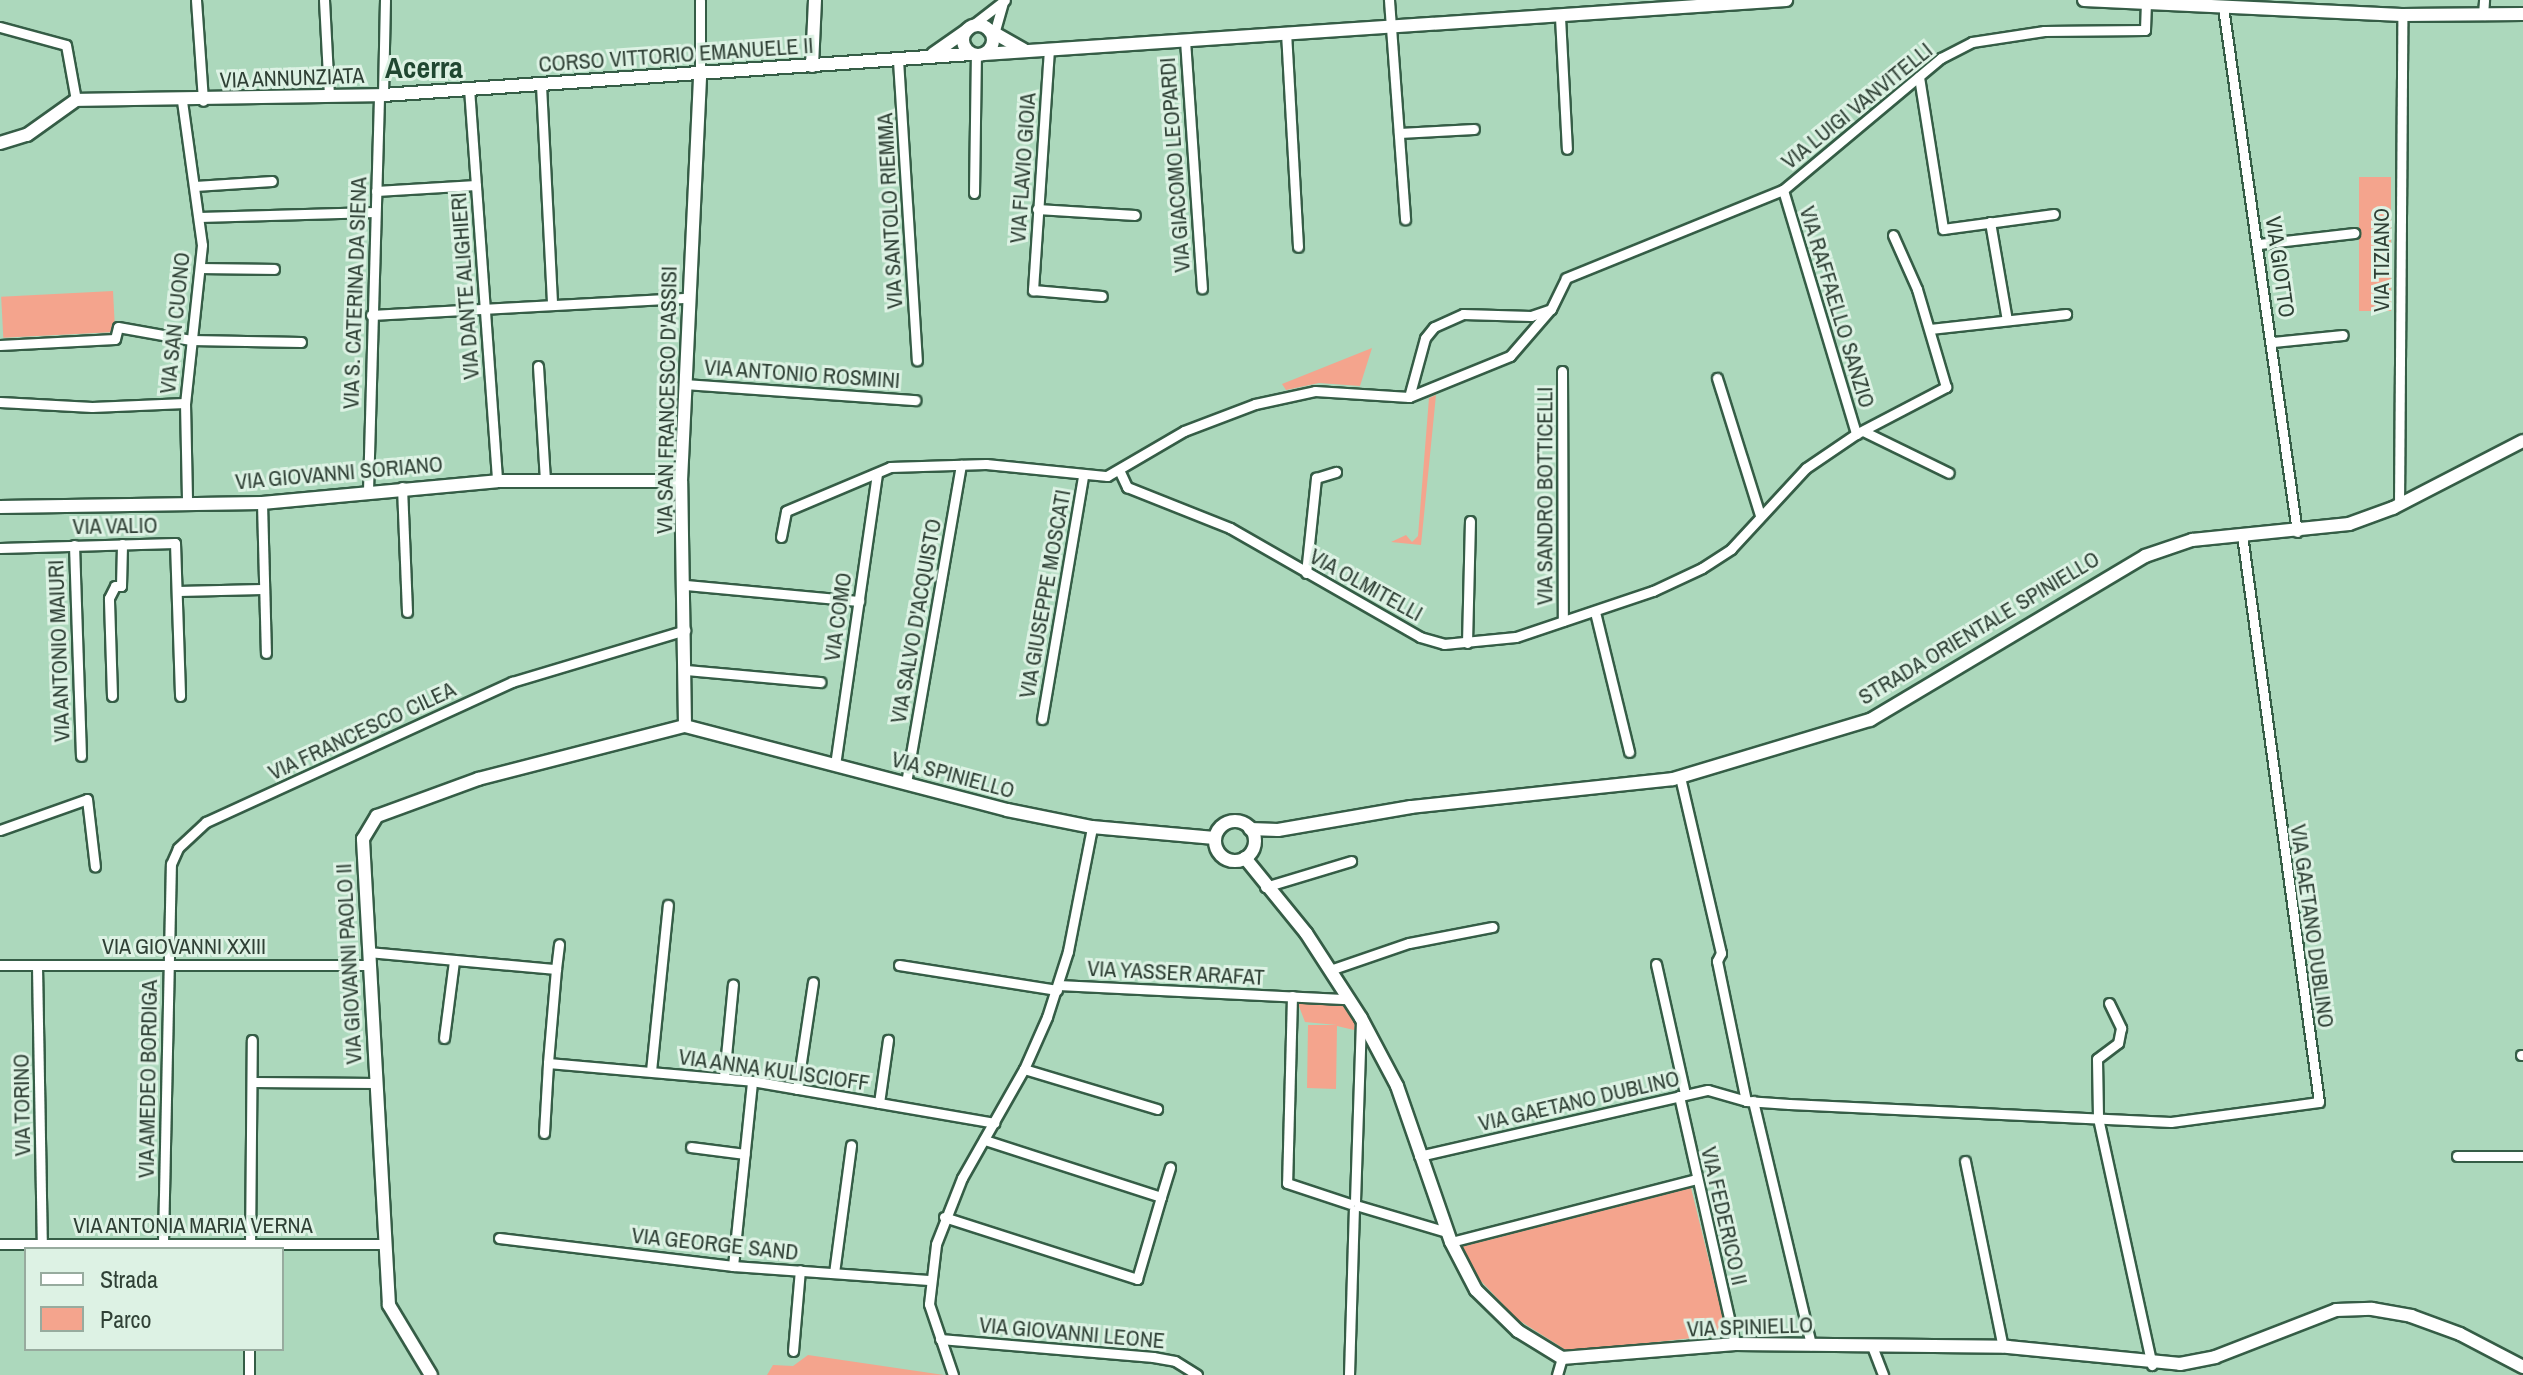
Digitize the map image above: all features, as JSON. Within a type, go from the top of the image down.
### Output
[{"type":"street","points":[[196,0],[203,101]]},
{"type":"street","points":[[324,0],[329,96]]},
{"type":"street","name":"VIA S. CATERINA DA SIENA","points":[[368,491],[371,315],[385,0]]},
{"type":"street","points":[[700,0],[700,75]]},
{"type":"street","points":[[812,66],[815,0]]},
{"type":"street","points":[[1389,0],[1405,219]]},
{"type":"street","name":"CORSO VITTORIO EMANUELE II","points":[[381,95],[700,75],[1390,23],[1560,17],[1718,2],[1786,0]]},
{"type":"street","points":[[2084,0],[2402,15],[2523,14]]},
{"type":"street","points":[[2483,15],[2484,0]]},
{"type":"street","points":[[931,56],[1004,1]]},
{"type":"street","points":[[974,193],[977,54],[991,35],[1004,1]]},
{"type":"street","name":"VIA LUIGI VANVITELLI","points":[[1120,472],[1184,431],[1255,404],[1315,391],[1409,397],[1510,356],[1551,309],[1566,278],[1783,190],[1919,77],[1972,42],[2004,35],[2145,30],[2146,3]]},
{"type":"street","name":"VIA GIOTTO","points":[[2223,7],[2273,342],[2297,532]]},
{"type":"street","name":"VIA TIZIANO","points":[[2399,505],[2402,15]]},
{"type":"street","points":[[1560,17],[1567,149]]},
{"type":"street","points":[[0,27],[66,45],[76,100],[27,135],[0,143]]},
{"type":"street","points":[[968,29],[963,43],[977,54]]},
{"type":"street","name":"CORSO VITTORIO EMANUELE II","points":[[968,29],[991,35],[1016,49],[1031,50]]},
{"type":"street","points":[[1286,32],[1298,247]]},
{"type":"street","name":"VIA GIACOMO LEOPARDI","points":[[1185,40],[1202,288]]},
{"type":"street","name":"VIA FLAVIO GIOIA","points":[[1049,49],[1033,290],[1102,296]]},
{"type":"street","name":"VIA SANTOLO RIEMMA","points":[[898,60],[917,360]]},
{"type":"street","name":"VIA SAN FRANCESCO D'ASSISI","points":[[685,726],[681,481],[700,75]]},
{"type":"street","points":[[1919,77],[1943,229],[2054,214]]},
{"type":"street","points":[[541,85],[552,305]]},
{"type":"street","name":"VIA DANTE ALIGHIERI","points":[[469,88],[482,308],[497,481]]},
{"type":"street","name":"VIA ANNUNZIATA","points":[[76,100],[203,101],[381,95]]},
{"type":"street","name":"VIA SAN CUONO","points":[[182,101],[203,268],[195,283],[185,403],[187,502]]},
{"type":"street","points":[[1399,133],[1474,129]]},
{"type":"street","points":[[195,186],[272,181]]},
{"type":"street","points":[[376,191],[476,185]]},
{"type":"street","name":"VIA RAFFAELLO SANZIO","points":[[1783,190],[1861,433]]},
{"type":"street","points":[[1037,209],[1135,215]]},
{"type":"street","points":[[199,217],[375,212]]},
{"type":"street","points":[[1990,222],[2007,320]]},
{"type":"street","points":[[2259,244],[2354,233]]},
{"type":"street","name":"VIA OLMITELLI","points":[[1120,472],[1127,487],[1230,528],[1420,637],[1467,643],[1516,637],[1595,612],[1702,568],[1731,549],[1806,468],[1861,433],[1946,387],[1930,329],[1893,235]]},
{"type":"street","points":[[203,268],[274,269]]},
{"type":"street","points":[[371,315],[689,298]]},
{"type":"street","points":[[1409,397],[1425,338],[1434,327],[1463,314],[1531,316],[1551,309]]},
{"type":"street","points":[[1930,329],[2066,314]]},
{"type":"street","points":[[0,345],[115,339],[118,327],[191,340],[301,342]]},
{"type":"street","points":[[2273,342],[2343,335]]},
{"type":"street","points":[[538,366],[545,480]]},
{"type":"street","name":"VIA SANDRO BOTTICELLI","points":[[1562,371],[1563,621]]},
{"type":"street","points":[[1717,378],[1760,515]]},
{"type":"street","name":"VIA ANTONIO ROSMINI","points":[[685,384],[915,400]]},
{"type":"street","points":[[0,402],[92,407],[185,403]]},
{"type":"street","points":[[1861,433],[1949,473]]},
{"type":"street","name":"STRADA ORIENTALE SPINIELLO","points":[[1250,829],[1278,830],[1411,807],[1680,777],[1870,720],[2112,571],[2192,540],[2297,532],[2349,524],[2399,505],[2523,441]]},
{"type":"street","points":[[781,537],[786,511],[877,474],[912,465],[961,465],[1083,476],[1120,472]]},
{"type":"street","name":"VIA SALVO D'ACQUISTO","points":[[906,783],[961,465]]},
{"type":"street","points":[[1306,573],[1316,478],[1336,472]]},
{"type":"street","name":"VIA COMO","points":[[835,765],[877,474]]},
{"type":"street","name":"VIA GIUSEPPE MOSCATI","points":[[1042,719],[1083,476]]},
{"type":"street","name":"VIA GIOVANNI SORIANO","points":[[0,507],[262,503],[402,487],[497,481],[681,481]]},
{"type":"street","points":[[402,487],[407,612]]},
{"type":"street","points":[[262,503],[266,653]]},
{"type":"street","points":[[1467,643],[1470,521]]},
{"type":"street","name":"VIA GAETANO DUBLINO","points":[[1419,1156],[1708,1090],[1750,1101],[2171,1122],[2319,1102],[2242,535]]},
{"type":"street","name":"VIA VALIO","points":[[0,548],[175,543],[180,696]]},
{"type":"street","points":[[112,696],[109,598],[115,586],[121,586],[122,544]]},
{"type":"street","name":"VIA ANTONIO MAIURI","points":[[74,545],[81,756]]},
{"type":"street","points":[[685,585],[859,601]]},
{"type":"street","points":[[178,591],[262,589]]},
{"type":"street","points":[[1595,612],[1629,752]]},
{"type":"street","name":"VIA FRANCESCO CILEA","points":[[167,965],[171,864],[178,848],[206,822],[512,682],[685,630]]},
{"type":"street","points":[[685,670],[820,682]]},
{"type":"street","name":"VIA SPINIELLO","points":[[685,726],[1092,827],[1215,838]]},
{"type":"street","name":"VIA GIOVANNI PAOLO II","points":[[431,1375],[389,1305],[363,839],[377,816],[478,779],[685,726]]},
{"type":"street","points":[[1680,777],[1721,953],[1717,961],[1811,1345]]},
{"type":"street","points":[[0,830],[87,799],[95,867]]},
{"type":"street","name":"VIA SPINIELLO","points":[[1215,838],[1229,822],[1250,829]]},
{"type":"street","points":[[953,1375],[929,1304],[928,1280],[944,1217],[1024,1069],[1057,987],[1092,827]]},
{"type":"street","points":[[1245,858],[1253,848],[1250,829]]},
{"type":"street","name":"VIA SPINIELLO","points":[[1215,838],[1224,858],[1245,858],[1265,887],[1306,933],[1361,1018],[1397,1086],[1449,1237],[1476,1290],[1560,1370],[1735,1344],[2003,1347],[2180,1370],[2336,1310],[2372,1309],[2411,1316],[2460,1334],[2523,1367]]},
{"type":"street","points":[[1265,887],[1351,861]]},
{"type":"street","points":[[651,1071],[668,905]]},
{"type":"street","points":[[1330,970],[1409,943],[1492,927]]},
{"type":"street","points":[[544,1133],[559,944]]},
{"type":"street","points":[[368,958],[556,969]]},
{"type":"street","name":"VIA GIOVANNI XXIII","points":[[0,965],[167,965],[368,958]]},
{"type":"street","points":[[444,1038],[454,961]]},
{"type":"street","name":"VIA FEDERICO II","points":[[1656,964],[1697,1179],[1735,1344]]},
{"type":"street","name":"VIA AMEDEO BORDIGA","points":[[163,1242],[167,965]]},
{"type":"street","name":"VIA YASSER ARAFAT","points":[[899,965],[1057,987],[1348,999]]},
{"type":"street","name":"VIA TORINO","points":[[37,966],[42,1244]]},
{"type":"street","points":[[797,1089],[813,982]]},
{"type":"street","points":[[724,1077],[733,984]]},
{"type":"street","name":"VIA YASSER ARAFAT","points":[[1292,996],[1287,1183],[1354,1205]]},
{"type":"street","points":[[2109,1003],[2121,1028],[2118,1043],[2097,1059],[2098,1118],[2152,1365]]},
{"type":"street","points":[[1349,1375],[1361,1018]]},
{"type":"street","points":[[250,1246],[252,1040]]},
{"type":"street","points":[[879,1103],[888,1040]]},
{"type":"street","name":"VIA ANNA KULISCIOFF","points":[[548,1063],[724,1077],[994,1123]]},
{"type":"street","points":[[1024,1069],[1157,1109]]},
{"type":"street","points":[[733,1266],[752,1081]]},
{"type":"street","points":[[253,1082],[375,1083]]},
{"type":"street","points":[[984,1140],[1161,1197]]},
{"type":"street","points":[[834,1273],[851,1145]]},
{"type":"street","points":[[691,1147],[745,1154]]},
{"type":"street","points":[[2457,1156],[2523,1156]]},
{"type":"street","points":[[1965,1161],[2003,1347]]},
{"type":"street","points":[[944,1217],[1137,1279],[1170,1167]]},
{"type":"street","points":[[1354,1205],[1449,1237],[1697,1179]]},
{"type":"street","name":"VIA GEORGE SAND","points":[[499,1238],[733,1266],[928,1280]]},
{"type":"street","name":"VIA ANTONIA MARIA VERNA","points":[[0,1244],[385,1244]]},
{"type":"street","points":[[793,1351],[800,1270]]},
{"type":"street","name":"VIA GIOVANNI LEONE","points":[[940,1339],[1153,1357],[1175,1361],[1197,1375]]},
{"type":"street","points":[[1872,1346],[1883,1375]]},
{"type":"street","points":[[249,1351],[249,1375]]},
{"type":"green space","points":[[2359,177],[2391,177],[2391,311],[2359,311]]},
{"type":"green space","points":[[113,291],[115,332],[3,338],[1,297]]},
{"type":"green space","points":[[1372,348],[1360,386],[1319,383],[1286,390],[1282,384]]},
{"type":"green space","points":[[1436,395],[1421,545],[1391,542],[1406,535],[1412,542],[1418,536],[1429,398]]},
{"type":"green space","points":[[1297,1001],[1347,1003],[1355,1022],[1354,1030],[1337,1026],[1336,1089],[1307,1088],[1308,1025],[1337,1025],[1305,1022]]},
{"type":"green space","points":[[1691,1188],[1727,1334],[1569,1352],[1517,1319],[1479,1279],[1461,1247]]},
{"type":"green space","points":[[808,1355],[944,1375],[767,1375],[773,1365],[793,1366]]},
{"type":"district","name":"Acerra","points":[[424,67]]}]
